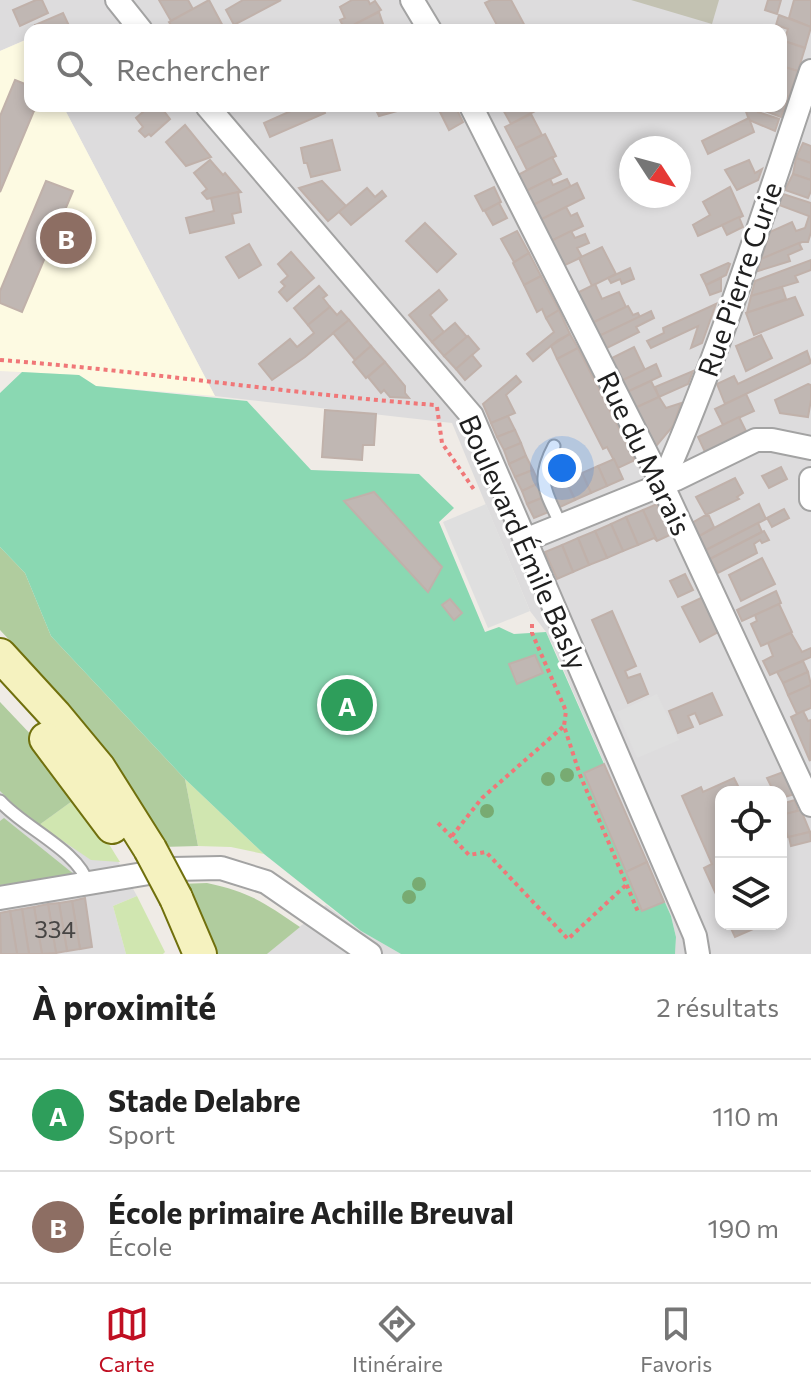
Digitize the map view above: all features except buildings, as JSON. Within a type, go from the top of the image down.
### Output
[{"type":"main road","points":[[0,655],[99,768],[167,902],[200,954]]},
{"type":"main road","points":[[0,684],[142,854]]},
{"type":"main road","points":[[167,902],[178,954]]},
{"type":"street","points":[[117,0],[136,24]]},
{"type":"street","points":[[412,0],[426,24]]},
{"type":"street","name":"Rue Pierre Curie","points":[[662,484],[729,311],[811,71]]},
{"type":"street","name":"Boulevard Émile Basly","points":[[212,112],[472,416],[695,936],[698,954]]},
{"type":"street","name":"Rue du Marais","points":[[474,112],[662,484],[811,805]]},
{"type":"street","points":[[525,540],[662,484],[756,440],[811,448]]},
{"type":"street","points":[[811,479],[811,499]]},
{"type":"street","points":[[0,898],[173,869],[221,868],[266,882],[370,954]]},
{"type":"lane","points":[[554,446],[542,472],[544,488],[561,525]]},
{"type":"lane","points":[[0,801],[17,818],[75,861],[85,872],[88,885]]},
{"type":"path","points":[[0,360],[95,367],[269,390],[436,405],[442,443],[475,491]]},
{"type":"path","points":[[532,624],[532,633],[566,711],[564,726],[580,775],[639,914]]},
{"type":"path","points":[[451,836],[482,798],[564,726]]},
{"type":"path","points":[[438,823],[469,855],[486,852],[568,939],[626,885]]},
{"type":"shaded area","points":[[0,0],[811,0],[811,954],[675,954],[676,937],[671,916],[553,646],[530,611],[452,423],[215,396],[66,112],[787,112],[787,24],[24,24],[24,40],[0,51]]},
{"type":"shaded area","points":[[631,0],[719,0],[712,24]]},
{"type":"shaded area","points":[[24,41],[24,112],[66,112],[215,396],[96,386],[79,375],[0,371],[0,51]]},
{"type":"shaded area","points":[[486,504],[530,611],[488,628],[443,522]]},
{"type":"shaded area","points":[[657,694],[679,740],[637,758],[617,712]]},
{"type":"shaded area","points":[[0,702],[102,832],[137,896],[113,906],[126,954],[0,954]]},
{"type":"shaded area","points":[[326,905],[361,931],[401,954],[267,954]]},
{"type":"green space","points":[[22,372],[79,375],[96,386],[247,401],[311,470],[419,474],[454,508],[439,522],[485,632],[499,627],[514,634],[546,632],[671,916],[676,937],[675,954],[401,954],[361,931],[264,854],[185,779],[51,636],[25,573],[0,547],[0,393]]},
{"type":"green space","points":[[0,547],[25,573],[51,636],[185,779],[198,846],[162,847],[66,707],[0,630]]},
{"type":"green space","points":[[0,702],[36,740],[79,796],[39,825],[0,791]]},
{"type":"green space","points":[[185,779],[264,854],[231,847],[198,846]]},
{"type":"green space","points":[[79,796],[120,862],[91,860],[39,825]]},
{"type":"green space","points":[[4,818],[75,875],[0,885],[0,821]]},
{"type":"green space","points":[[207,883],[256,899],[300,927],[267,954],[211,954],[179,884]]},
{"type":"green space","points":[[137,896],[165,952],[163,954],[126,954],[113,906]]},
{"type":"place","name":"École primaire Achille Breuval","points":[[66,238]]},
{"type":"place","name":"Stade Delabre","points":[[347,705]]}]
